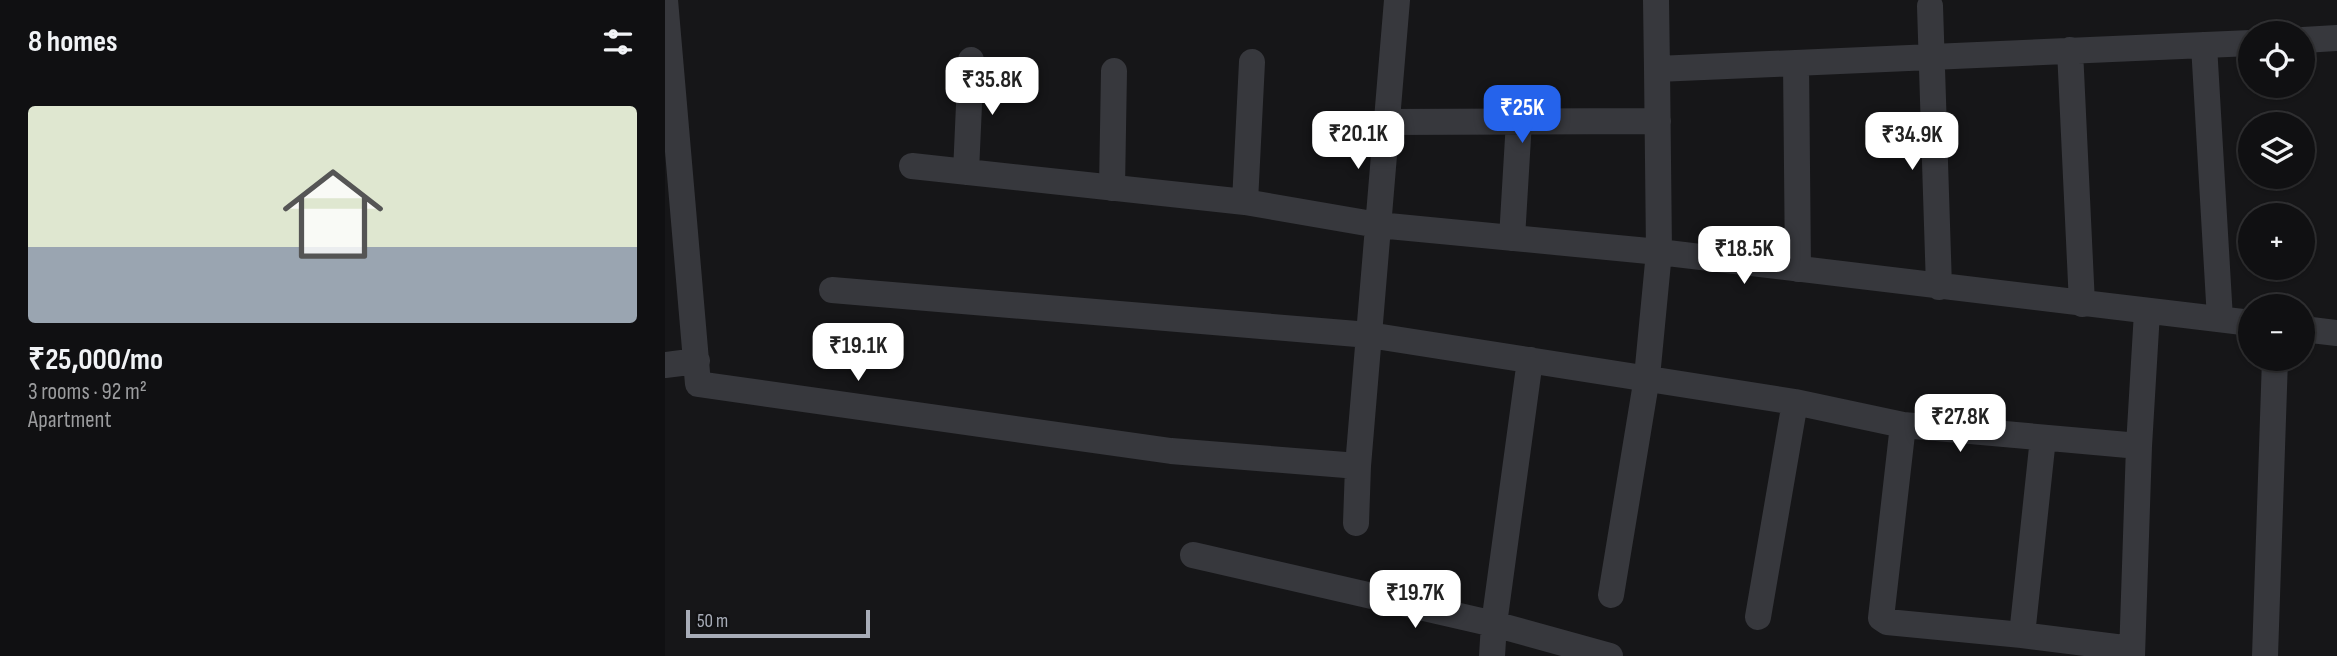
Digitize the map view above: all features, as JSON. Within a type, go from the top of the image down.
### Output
[{"type":"street","points":[[665,0],[698,384],[1171,451],[1358,466]]},
{"type":"street","points":[[1356,523],[1358,466],[1397,0]]},
{"type":"street","points":[[1611,595],[1647,377],[1659,252],[1656,0]]},
{"type":"street","points":[[1930,6],[1939,287]]},
{"type":"street","points":[[2315,39],[2337,38]]},
{"type":"street","points":[[1657,69],[2238,44]]},
{"type":"street","points":[[2204,45],[2220,319]]},
{"type":"street","points":[[2070,50],[2081,304]]},
{"type":"street","points":[[966,172],[971,60]]},
{"type":"street","points":[[1245,202],[1252,62]]},
{"type":"street","points":[[1796,62],[1798,269]]},
{"type":"street","points":[[1112,188],[1114,72]]},
{"type":"street","points":[[1512,238],[1519,121]]},
{"type":"street","points":[[1386,122],[1658,121]]},
{"type":"street","points":[[912,166],[1245,202],[1378,225],[1659,252],[2238,321]]},
{"type":"street","points":[[832,290],[1369,335],[1647,377],[1795,402],[1903,425],[2139,446]]},
{"type":"street","points":[[1903,425],[1881,618],[1887,622],[2022,635],[2132,653],[2139,446],[2147,312]]},
{"type":"street","points":[[2315,330],[2337,333]]},
{"type":"street","points":[[1492,656],[1530,360]]},
{"type":"street","points":[[665,365],[697,361]]},
{"type":"street","points":[[2265,656],[2275,371]]},
{"type":"street","points":[[1758,617],[1795,402]]},
{"type":"street","points":[[2022,635],[2043,438]]},
{"type":"street","points":[[1193,555],[1494,624],[1611,656]]}]
